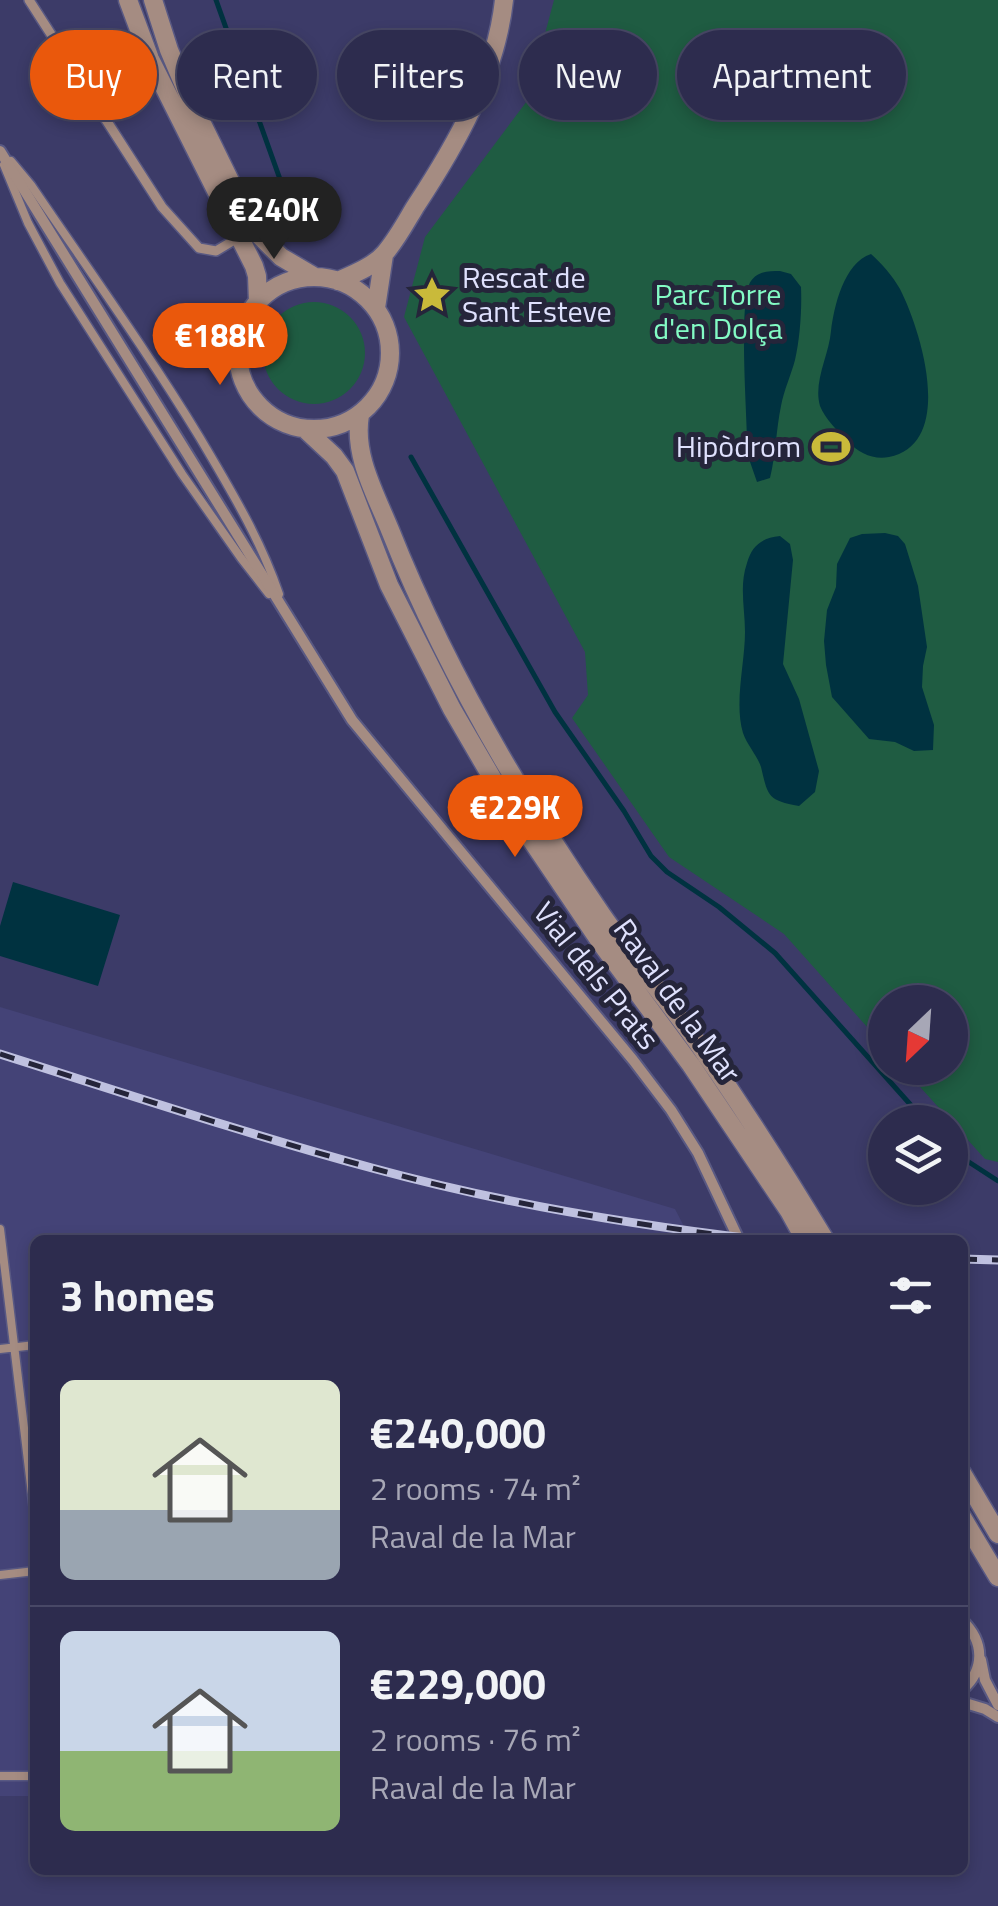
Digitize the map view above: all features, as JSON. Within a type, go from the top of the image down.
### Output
[{"type":"street","points":[[29,0],[162,207],[199,248],[216,250],[274,219]]},
{"type":"street","points":[[128,0],[150,59],[246,234],[315,277]]},
{"type":"street","points":[[153,0],[169,50],[246,234],[257,276],[258,302]]},
{"type":"street","points":[[338,281],[384,255],[454,147],[482,84],[502,23],[504,0]]},
{"type":"street","name":"Vial dels Prats","points":[[0,152],[352,720],[671,1110],[698,1153],[737,1235]]},
{"type":"street","points":[[376,308],[384,255]]},
{"type":"street","points":[[258,302],[290,281],[315,277],[338,281],[353,287],[376,308],[388,335],[390,365],[380,393],[360,415],[340,426],[305,429]]},
{"type":"street","name":"Raval de la Mar","points":[[258,302],[240,332],[238,356],[242,380],[254,401],[272,417],[305,429],[345,471],[389,585],[452,709],[509,807],[603,946],[691,1065],[802,1235]]},
{"type":"street","name":"Raval de la Mar","points":[[360,415],[360,456],[408,574],[532,808],[602,916],[701,1048],[822,1235]]},
{"type":"street","points":[[968,1482],[998,1534]]},
{"type":"street","points":[[968,1527],[998,1577]]},
{"type":"street","points":[[968,1626],[979,1644],[985,1680],[998,1706]]},
{"type":"street","points":[[968,1684],[980,1658]]},
{"type":"street","points":[[968,1704],[998,1717]]},
{"type":"lane","name":"Vial dels Prats","points":[[0,152],[31,184],[172,391],[249,522],[269,564],[285,613]]},
{"type":"lane","name":"Vial dels Prats","points":[[0,152],[28,223],[60,284],[194,490],[285,613]]},
{"type":"lane","points":[[0,1229],[30,1479]]},
{"type":"lane","points":[[0,1349],[30,1345]]},
{"type":"lane","points":[[0,1575],[30,1572]]},
{"type":"lane","points":[[0,1776],[30,1776]]},
{"type":"shaded area","points":[[0,1007],[675,1209],[688,1235],[30,1235],[30,1796],[0,1796]]},
{"type":"green space","name":"Hipòdrom","points":[[554,0],[998,0],[998,1162],[985,1159],[968,1140],[968,1105],[936,1105],[918,1085],[968,1085],[968,985],[868,985],[868,1028],[784,934],[669,857],[572,718],[588,695],[585,652],[404,317],[425,237],[519,112],[519,120],[657,120],[657,30],[546,30]]},
{"type":"green space","points":[[314,302],[333,306],[350,317],[361,334],[365,353],[361,372],[350,389],[333,400],[314,404],[295,400],[278,389],[267,372],[263,353],[267,334],[278,317],[295,306]]},
{"type":"water","points":[[871,254],[900,289],[916,330],[928,382],[928,408],[922,430],[910,447],[883,458],[867,455],[848,442],[825,416],[818,397],[842,286],[854,266]]},
{"type":"water","points":[[764,272],[791,274],[801,287],[799,333],[781,406],[770,478],[757,482],[747,442],[745,310],[751,281]]},
{"type":"water","points":[[885,533],[898,536],[905,544],[918,586],[927,647],[922,687],[934,725],[933,750],[914,751],[895,742],[869,739],[832,697],[824,641],[837,564],[850,538]]},
{"type":"water","points":[[780,536],[790,544],[793,560],[783,664],[799,699],[819,771],[815,792],[799,806],[775,799],[768,791],[743,733],[740,709],[745,572],[755,547]]},
{"type":"water","points":[[13,882],[120,915],[98,986],[0,956],[0,926]]},
{"type":"waterway","points":[[216,0],[281,182]]},
{"type":"waterway","points":[[411,457],[555,712],[651,856],[775,953],[911,1105]]},
{"type":"waterway","points":[[968,1162],[998,1181]]},
{"type":"railway","points":[[0,1054],[420,1181],[566,1212],[725,1235]]},
{"type":"railway","points":[[968,1259],[998,1260]]},
{"type":"place","name":"Rescat de Sant Esteve","points":[[432,295]]},
{"type":"place","name":"Hipòdrom","points":[[831,447]]},
{"type":"park label","name":"Parc Torre d'en Dolça","points":[[718,312]]}]
